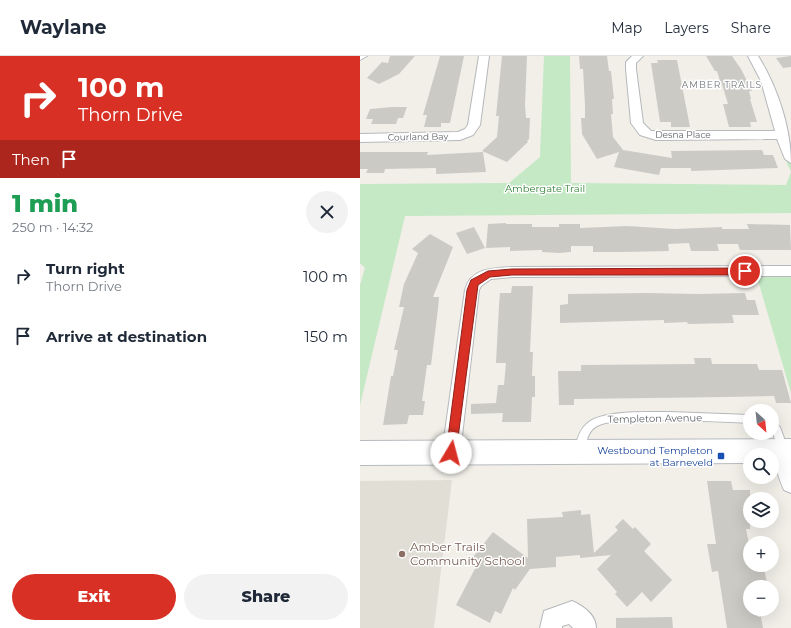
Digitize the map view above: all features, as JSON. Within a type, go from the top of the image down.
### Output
[{"type":"street","name":"Courland Bay","points":[[360,138],[443,138],[460,136],[469,132],[474,125],[484,56]]},
{"type":"street","name":"Desna Place","points":[[638,56],[631,62],[631,69],[637,124],[639,129],[645,133],[662,136],[781,135]]},
{"type":"street","points":[[753,56],[763,72],[771,91],[781,135],[791,159]]},
{"type":"street","points":[[451,453],[472,290],[474,283],[488,274],[512,272],[791,271]]},
{"type":"street","points":[[360,453],[787,451],[791,484]]},
{"type":"street","points":[[551,628],[552,619],[572,612],[585,624],[585,628]]},
{"type":"lane","name":"Templeton Avenue","points":[[580,452],[583,435],[586,429],[603,419],[716,417],[743,419]]},
{"type":"lane","points":[[779,434],[787,451]]},
{"type":"shaded area","name":"Amber Trails Community School","points":[[452,480],[434,628],[360,628],[360,481]]},
{"type":"green space","name":"Ambergate Trail","points":[[544,56],[570,56],[571,183],[786,185],[791,172],[791,213],[405,216],[360,405],[360,285],[365,268],[360,263],[360,184],[509,183],[540,157]]},
{"type":"green space","points":[[791,149],[791,172],[781,150]]},
{"type":"green space","points":[[757,277],[791,277],[791,393]]},
{"type":"building","points":[[390,56],[415,56],[399,74],[379,84],[367,78],[382,62],[388,63]]},
{"type":"building","points":[[440,56],[464,56],[450,123],[441,123],[441,127],[424,127],[427,115],[423,115]]},
{"type":"building","points":[[502,56],[527,56],[525,105],[526,118],[530,118],[528,142],[507,162],[482,151],[497,137],[499,116],[496,116]]},
{"type":"building","points":[[579,56],[607,56],[609,71],[611,71],[614,99],[612,99],[613,114],[611,114],[613,137],[623,150],[672,158],[671,151],[762,150],[764,155],[773,155],[778,168],[691,171],[691,168],[661,168],[659,175],[614,167],[619,152],[597,159],[582,134],[581,118],[585,118],[585,105],[583,69],[580,69]]},
{"type":"building","points":[[706,56],[732,56],[741,69],[752,91],[749,91],[750,99],[757,122],[750,122],[751,127],[729,127],[723,104],[728,104],[721,81],[717,71],[715,71]]},
{"type":"building","points":[[791,56],[791,67],[783,68],[776,58]]},
{"type":"building","points":[[657,60],[677,60],[690,127],[671,127],[671,122],[660,122],[651,63],[658,63]]},
{"type":"building","points":[[407,107],[403,118],[398,118],[396,124],[371,124],[373,119],[366,119],[370,109]]},
{"type":"building","points":[[360,152],[428,152],[427,155],[483,152],[486,172],[436,174],[436,168],[385,169],[384,173],[366,173],[368,169],[360,169]]},
{"type":"building","points":[[488,224],[532,224],[532,227],[559,227],[559,224],[580,224],[580,228],[627,226],[675,229],[722,227],[722,229],[749,229],[747,224],[790,225],[791,250],[740,250],[738,244],[717,244],[719,251],[691,251],[689,243],[668,244],[669,251],[593,252],[593,246],[571,246],[571,252],[559,253],[542,252],[542,250],[510,251],[510,247],[486,248]]},
{"type":"building","points":[[474,227],[485,248],[467,254],[456,233]]},
{"type":"building","points":[[430,234],[453,247],[433,297],[439,297],[431,365],[427,365],[422,401],[425,401],[423,415],[409,415],[407,424],[383,425],[391,376],[393,376],[398,350],[394,350],[404,307],[399,307],[404,284],[418,253],[412,249]]},
{"type":"building","points":[[512,286],[533,286],[530,352],[533,352],[532,376],[535,376],[535,397],[532,397],[531,422],[502,422],[503,413],[471,414],[471,404],[496,403],[498,385],[504,385],[506,363],[496,363],[499,305],[500,293],[511,293]]},
{"type":"building","points":[[745,293],[747,300],[755,300],[759,315],[732,315],[734,323],[664,323],[664,320],[560,323],[560,305],[568,304],[568,294]]},
{"type":"building","points":[[694,358],[711,358],[712,364],[757,364],[759,370],[782,370],[791,403],[776,403],[774,396],[574,399],[574,405],[559,405],[558,371],[581,371],[581,365],[695,364]]},
{"type":"building","points":[[707,481],[731,481],[733,490],[750,490],[750,492],[743,492],[743,528],[750,529],[746,529],[747,536],[743,536],[743,572],[765,572],[766,580],[743,580],[743,616],[761,617],[763,628],[727,628],[718,571],[712,572],[707,544],[716,544]]},
{"type":"building","points":[[581,510],[581,515],[590,514],[594,553],[618,530],[615,527],[623,519],[633,529],[635,527],[651,544],[644,551],[672,580],[651,602],[642,592],[627,607],[615,594],[617,592],[597,569],[611,555],[580,558],[580,555],[556,557],[556,567],[530,569],[515,590],[513,588],[501,614],[495,611],[490,623],[456,605],[479,561],[473,557],[493,532],[528,558],[527,519],[563,517],[562,512]]},
{"type":"building","points":[[672,617],[673,628],[616,628],[616,618]]},
{"type":"place","name":"Westbound Templeton at Barneveld","points":[[721,456]]},
{"type":"place","name":"Amber Trails Community School","points":[[402,554]]},
{"type":"district","name":"AMBER TRAILS","points":[[722,85]]},
{"type":"route","points":[[451,453],[472,290],[474,283],[488,274],[512,272],[745,271]]}]
